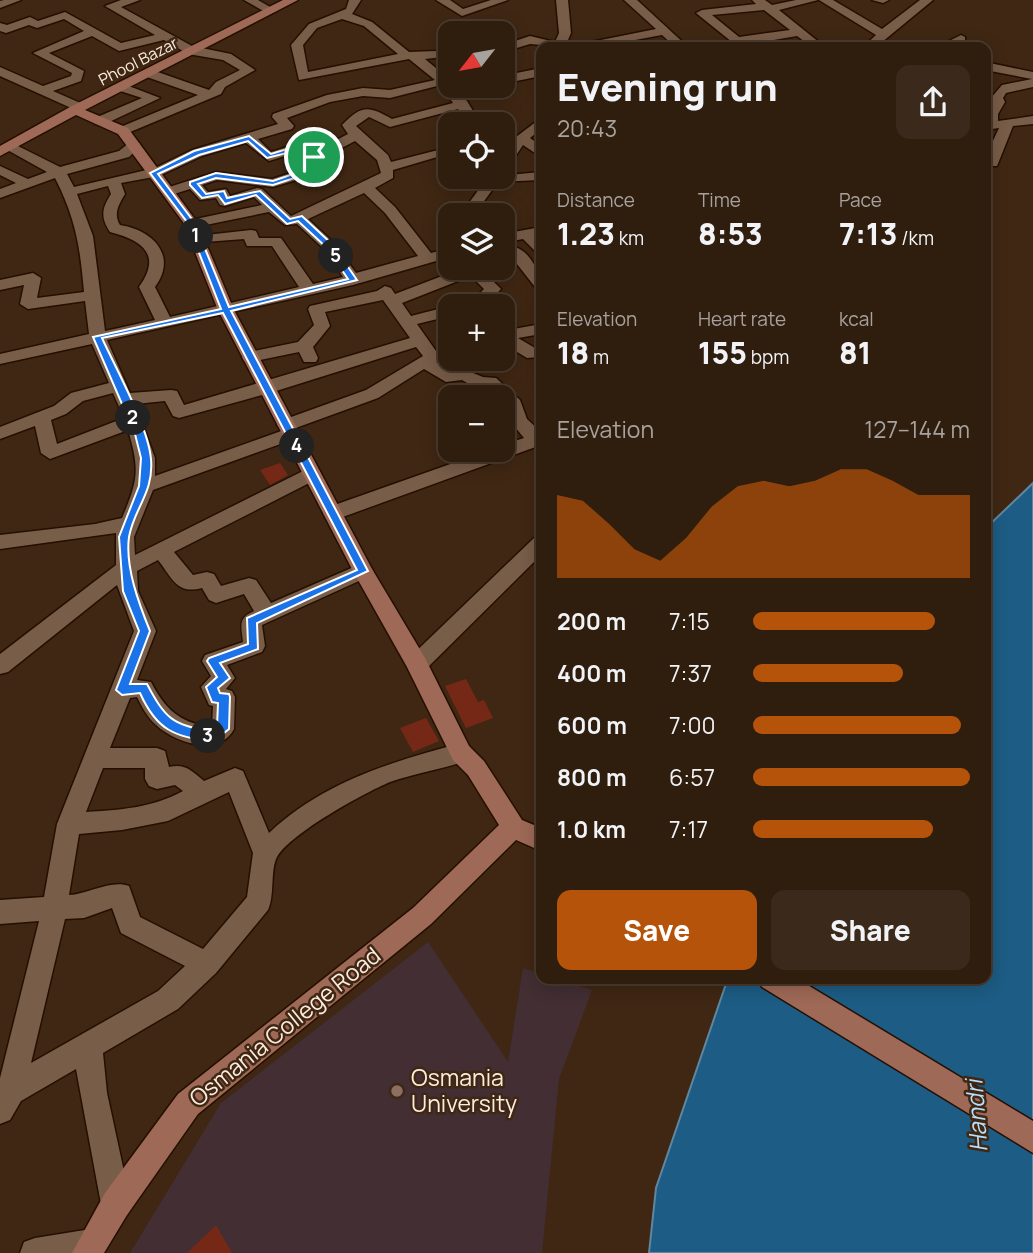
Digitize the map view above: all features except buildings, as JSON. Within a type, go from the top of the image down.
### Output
[{"type":"street","points":[[0,5],[15,0]]},
{"type":"street","points":[[106,3],[134,0]]},
{"type":"street","points":[[250,0],[271,11]]},
{"type":"street","name":"Phool Bazar","points":[[5,150],[78,109],[292,0]]},
{"type":"street","points":[[355,0],[351,11],[313,26],[297,45],[303,77],[438,54]]},
{"type":"street","points":[[443,0],[462,13],[502,0]]},
{"type":"street","points":[[562,0],[565,33],[562,42]]},
{"type":"street","points":[[630,0],[677,42]]},
{"type":"street","points":[[736,42],[699,10],[812,0]]},
{"type":"street","points":[[825,0],[883,34]]},
{"type":"street","points":[[874,42],[927,0]]},
{"type":"street","points":[[0,194],[59,172],[124,154],[128,139],[249,70],[227,57],[194,50],[106,3]]},
{"type":"street","points":[[765,5],[812,42]]},
{"type":"street","points":[[0,26],[6,30],[30,20],[37,25],[65,15],[118,47],[166,36]]},
{"type":"street","points":[[343,15],[368,24],[438,77]]},
{"type":"street","points":[[607,42],[665,31]]},
{"type":"street","points":[[42,91],[77,78],[78,71],[39,52],[93,32]]},
{"type":"street","points":[[748,42],[799,32]]},
{"type":"street","points":[[954,42],[961,39]]},
{"type":"street","points":[[515,44],[530,40],[539,42]]},
{"type":"street","points":[[991,67],[1033,76]]},
{"type":"street","points":[[0,71],[78,109],[128,139],[168,192],[194,232],[226,310],[363,571],[417,664],[461,753],[476,768],[513,827],[536,838]]},
{"type":"street","points":[[148,73],[208,94]]},
{"type":"street","points":[[515,77],[536,73]]},
{"type":"street","points":[[991,118],[999,102],[996,99],[999,91],[1004,87],[1033,83]]},
{"type":"street","points":[[100,121],[154,98],[121,87]]},
{"type":"street","points":[[69,192],[153,172],[183,159],[287,126],[278,117],[327,99],[363,92],[390,94],[438,87]]},
{"type":"street","points":[[459,98],[468,112]]},
{"type":"street","points":[[193,184],[205,197],[221,192],[225,202],[257,192],[289,222],[388,175],[383,158],[356,135],[349,125],[368,111],[390,123],[463,103]]},
{"type":"street","points":[[991,125],[1033,120]]},
{"type":"street","points":[[991,163],[1008,123]]},
{"type":"street","points":[[515,147],[536,126]]},
{"type":"street","points":[[168,192],[216,176],[273,183],[305,173],[314,157],[356,135]]},
{"type":"street","points":[[249,138],[269,156],[300,147],[314,157]]},
{"type":"street","points":[[515,140],[520,140],[536,150]]},
{"type":"street","points":[[5,150],[59,172],[69,192],[86,236],[97,337],[134,421],[146,458],[145,486],[124,537],[128,591],[145,631],[69,824],[54,910],[6,1100]]},
{"type":"street","points":[[386,169],[438,153]]},
{"type":"street","points":[[183,159],[194,166],[209,161],[216,176]]},
{"type":"street","points":[[0,170],[28,184]]},
{"type":"street","points":[[515,177],[536,176]]},
{"type":"street","points":[[111,181],[116,185],[118,194],[109,208],[110,221],[115,229],[130,229],[150,244],[156,257],[156,274],[147,287],[165,323]]},
{"type":"street","points":[[366,187],[390,210],[428,259]]},
{"type":"street","points":[[482,189],[485,192]]},
{"type":"street","points":[[476,203],[487,189]]},
{"type":"street","points":[[194,232],[272,207]]},
{"type":"street","points":[[299,218],[330,247],[353,280]]},
{"type":"street","points":[[194,232],[251,234],[252,243],[276,241],[309,290]]},
{"type":"street","points":[[515,236],[533,233]]},
{"type":"street","points":[[515,252],[536,278]]},
{"type":"street","points":[[0,359],[226,310],[374,275],[438,256]]},
{"type":"street","points":[[250,356],[304,346],[322,326],[316,309],[389,297],[443,283],[473,269],[493,289],[488,294]]},
{"type":"street","points":[[374,275],[420,340],[428,360],[452,378],[463,374],[480,383],[490,382],[514,404],[519,421],[536,436]]},
{"type":"street","points":[[0,285],[33,278],[28,304],[94,295]]},
{"type":"street","points":[[406,321],[438,314]]},
{"type":"street","points":[[515,334],[536,330]]},
{"type":"street","points":[[0,433],[60,410],[77,397],[122,393],[171,395],[179,412],[267,388],[420,340]]},
{"type":"street","points":[[515,344],[536,353]]},
{"type":"street","points":[[304,346],[318,372]]},
{"type":"street","points":[[145,486],[289,430],[372,394],[438,356]]},
{"type":"street","points":[[42,417],[50,453],[134,421]]},
{"type":"street","points":[[333,513],[536,440]]},
{"type":"street","points":[[0,666],[126,568],[312,474]]},
{"type":"street","points":[[0,542],[95,531],[130,523]]},
{"type":"street","points":[[417,664],[536,548]]},
{"type":"street","points":[[161,550],[189,584],[207,579],[216,595],[249,585],[267,614]]},
{"type":"street","points":[[122,690],[143,688],[153,709],[181,732],[213,737],[223,729],[224,697],[217,699],[212,687],[224,678],[213,661],[254,646],[251,621],[363,571]]},
{"type":"street","points":[[265,853],[294,825],[348,792],[384,774],[461,753]]},
{"type":"street","points":[[95,758],[157,758],[157,779],[179,774],[201,793]]},
{"type":"street","points":[[6,1100],[168,1000],[207,964],[259,902],[265,853],[234,778],[168,811],[122,820],[69,824]]},
{"type":"street","name":"Osmania College Road","points":[[89,1248],[116,1204],[188,1104],[422,916],[513,827]]},
{"type":"street","points":[[0,912],[84,906],[120,894],[130,925],[207,964]]},
{"type":"street","points":[[781,984],[1033,1138]]},
{"type":"street","points":[[88,1047],[93,1093],[116,1204]]},
{"type":"street","points":[[35,1253],[89,1248]]},
{"type":"shaded area","name":"Osmania University","points":[[428,942],[508,1062],[523,968],[536,972],[536,984],[574,984],[592,990],[559,1079],[542,1253],[130,1253],[221,1103]]},
{"type":"water","name":"Handri","points":[[1033,483],[1033,1253],[649,1253],[656,1188],[726,984],[991,984],[991,523]]},
{"type":"place","name":"Osmania University","points":[[397,1091]]},
{"type":"route","points":[[314,157],[300,147],[269,156],[249,138],[197,153],[154,173],[190,222],[226,310],[97,337],[139,434],[146,458],[145,486],[124,537],[128,591],[145,631],[122,690],[143,688],[153,709],[181,732],[213,737],[223,729],[224,697],[217,699],[212,687],[224,678],[213,661],[254,646],[251,621],[363,571],[226,310],[353,280],[330,247],[299,218],[289,222],[257,192],[225,202],[221,192],[205,197],[193,184],[216,176],[273,183],[305,173],[314,157]]}]
